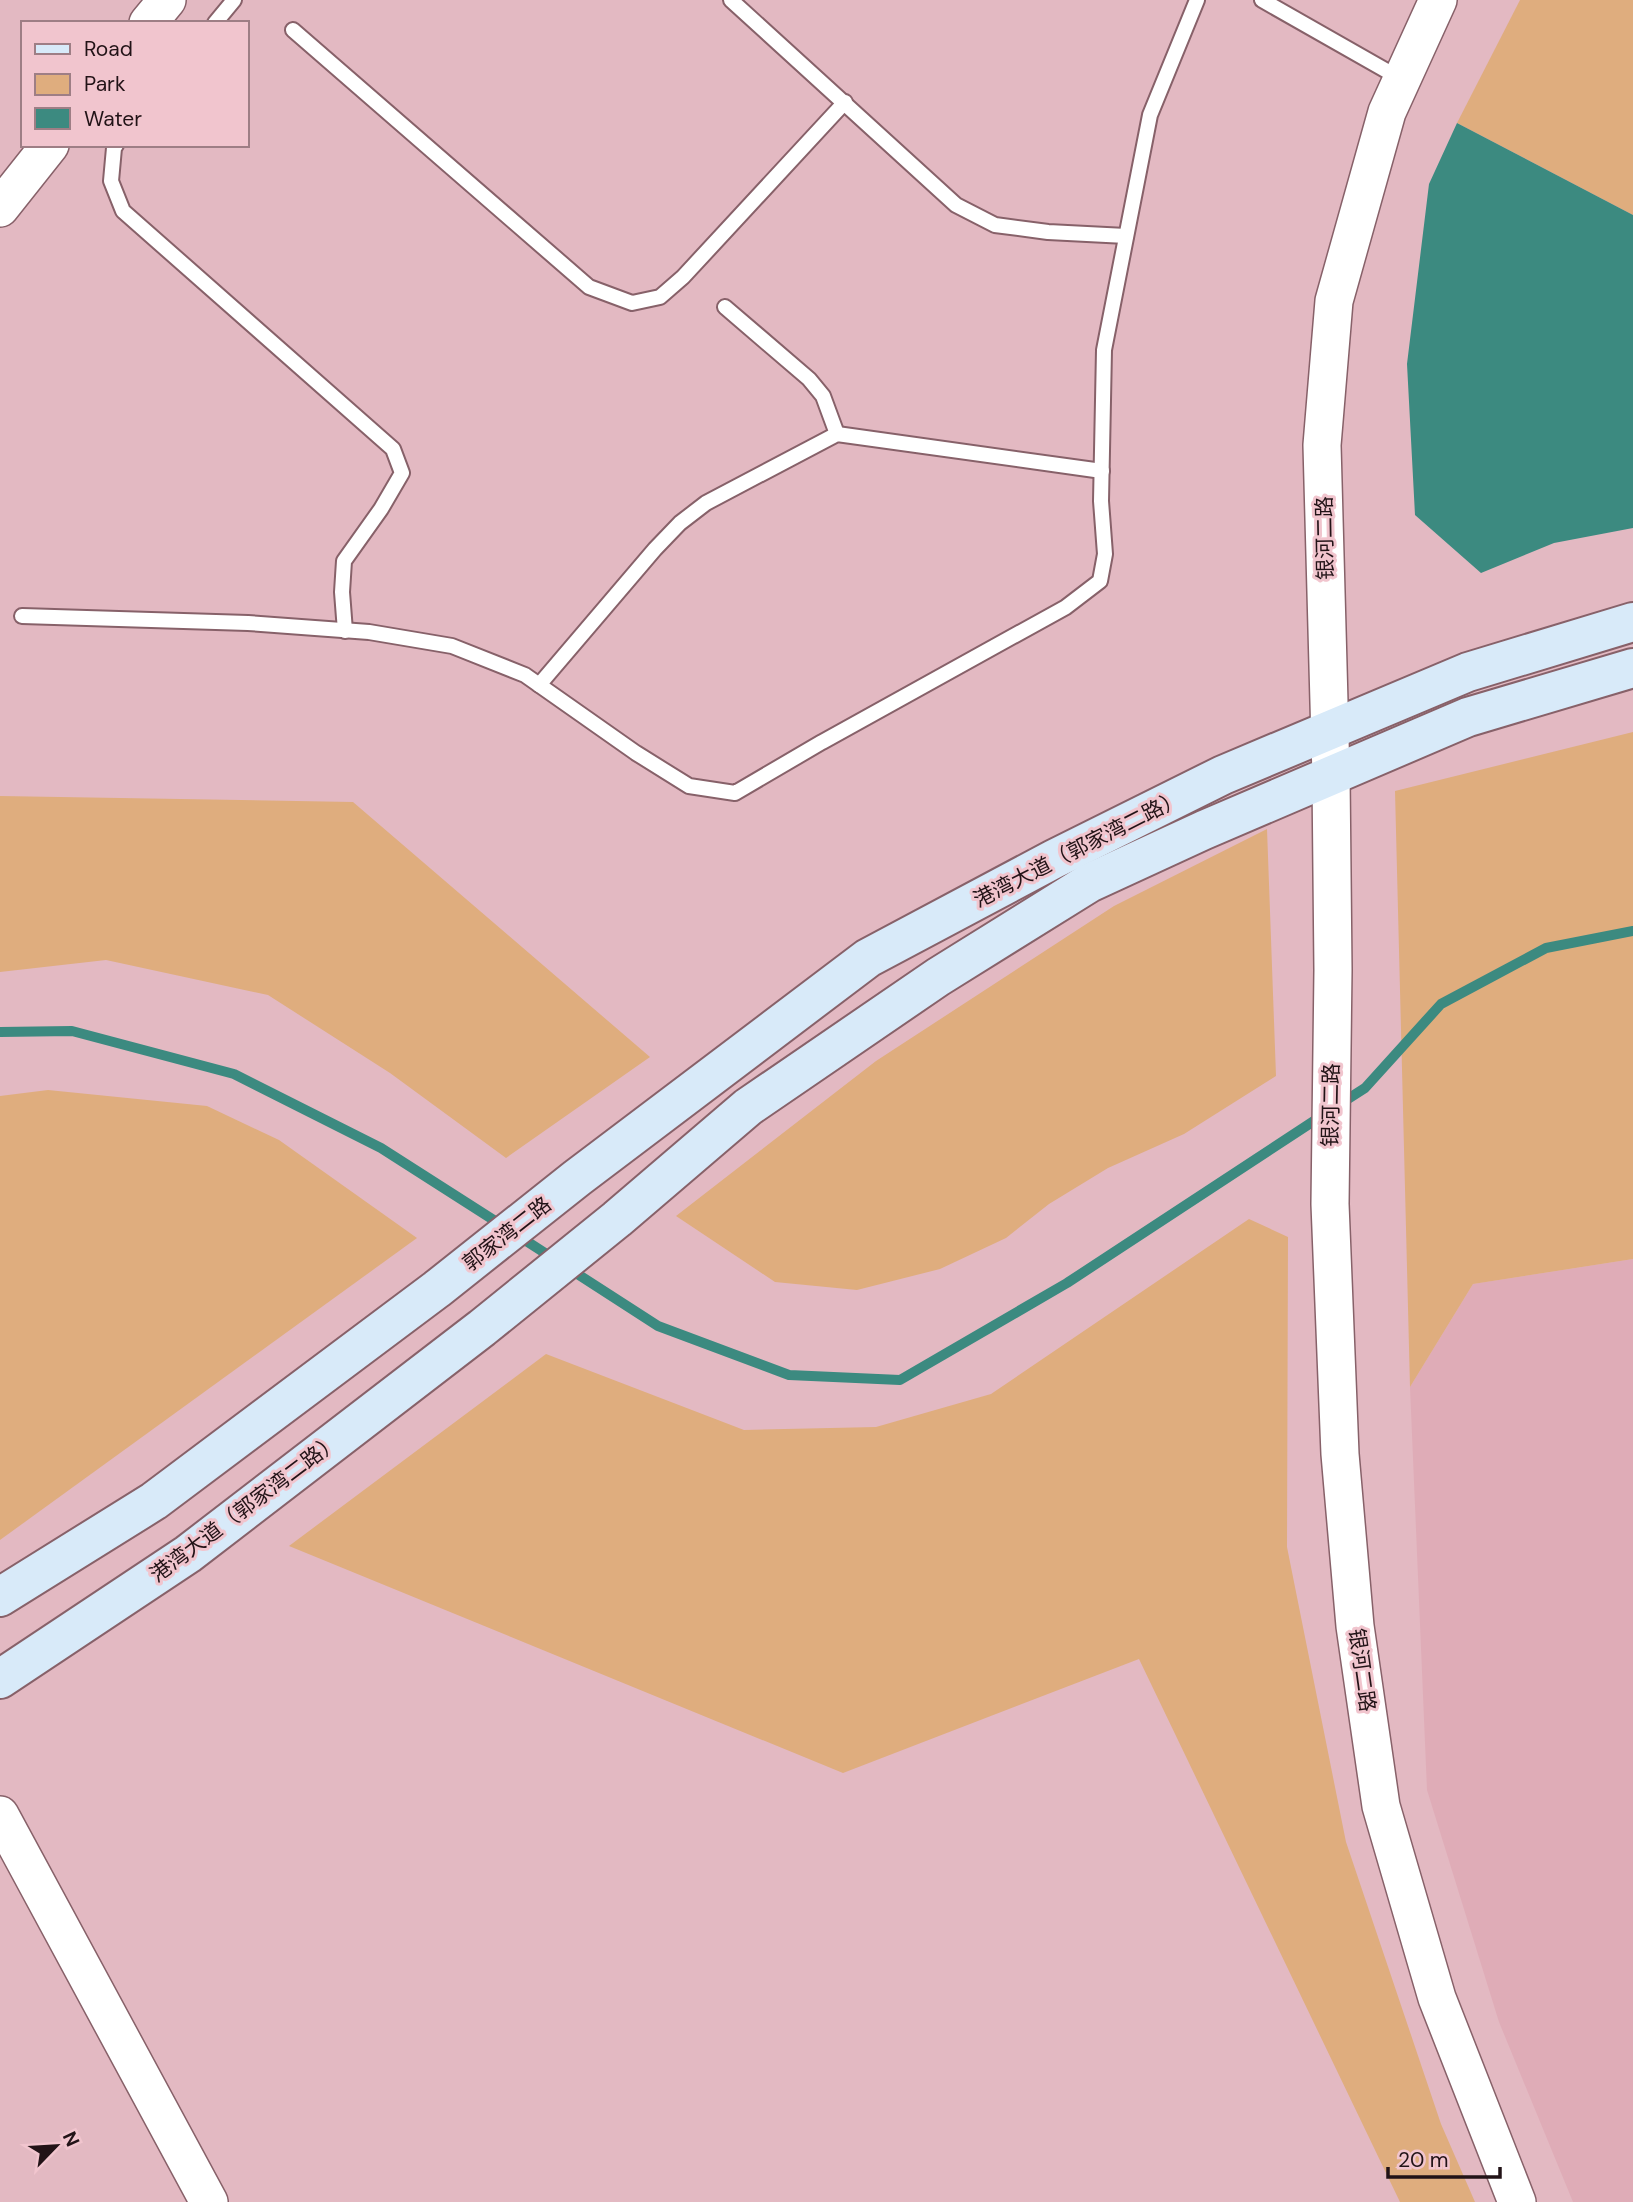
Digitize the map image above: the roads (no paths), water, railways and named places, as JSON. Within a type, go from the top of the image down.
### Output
[{"type":"main road","name":"港湾大道（郭家湾二路）","points":[[577,1178],[868,958],[1054,859],[1199,787],[1468,672],[1633,622]]},
{"type":"main road","name":"港湾大道（郭家湾二路）","points":[[0,1679],[188,1554],[482,1328],[617,1219],[748,1107],[961,962],[1089,883],[1204,830],[1468,717],[1633,668]]},
{"type":"main road","name":"郭家湾二路","points":[[0,1597],[153,1501],[437,1289],[577,1178]]},
{"type":"street","points":[[150,21],[167,0]]},
{"type":"street","name":"银河二路","points":[[1438,0],[1387,111],[1334,300],[1322,445],[1331,776],[1333,970],[1330,1204],[1340,1454],[1355,1626],[1381,1806],[1437,1998],[1517,2202]]},
{"type":"street","points":[[0,208],[48,147]]},
{"type":"street","points":[[0,1815],[209,2202]]},
{"type":"lane","points":[[217,21],[234,0]]},
{"type":"lane","points":[[731,0],[956,205],[995,225],[1048,232],[1126,236]]},
{"type":"lane","points":[[22,616],[248,624],[369,632],[453,646],[525,675],[636,753],[689,786],[735,793],[1066,607],[1100,581],[1105,554],[1102,471],[1104,350],[1150,115],[1197,0]]},
{"type":"lane","points":[[1262,0],[1402,79]]},
{"type":"lane","points":[[293,30],[589,287],[632,303],[660,297],[683,277],[845,102]]},
{"type":"lane","points":[[115,147],[111,181],[123,211],[393,449],[402,473],[381,509],[344,561],[342,592],[345,631]]},
{"type":"lane","points":[[725,307],[809,379],[823,396],[838,434]]},
{"type":"lane","points":[[539,685],[680,523],[706,503],[838,434],[1102,471]]},
{"type":"water","points":[[1457,123],[1633,215],[1633,528],[1554,543],[1481,573],[1415,515],[1407,364],[1429,184]]},
{"type":"waterway","points":[[1340,1104],[1365,1088],[1441,1004],[1546,948],[1633,931]]},
{"type":"waterway","points":[[0,1032],[72,1031],[234,1074],[381,1148],[503,1226]]},
{"type":"waterway","points":[[517,1235],[658,1326],[789,1375],[900,1380],[1067,1283],[1323,1115]]}]
